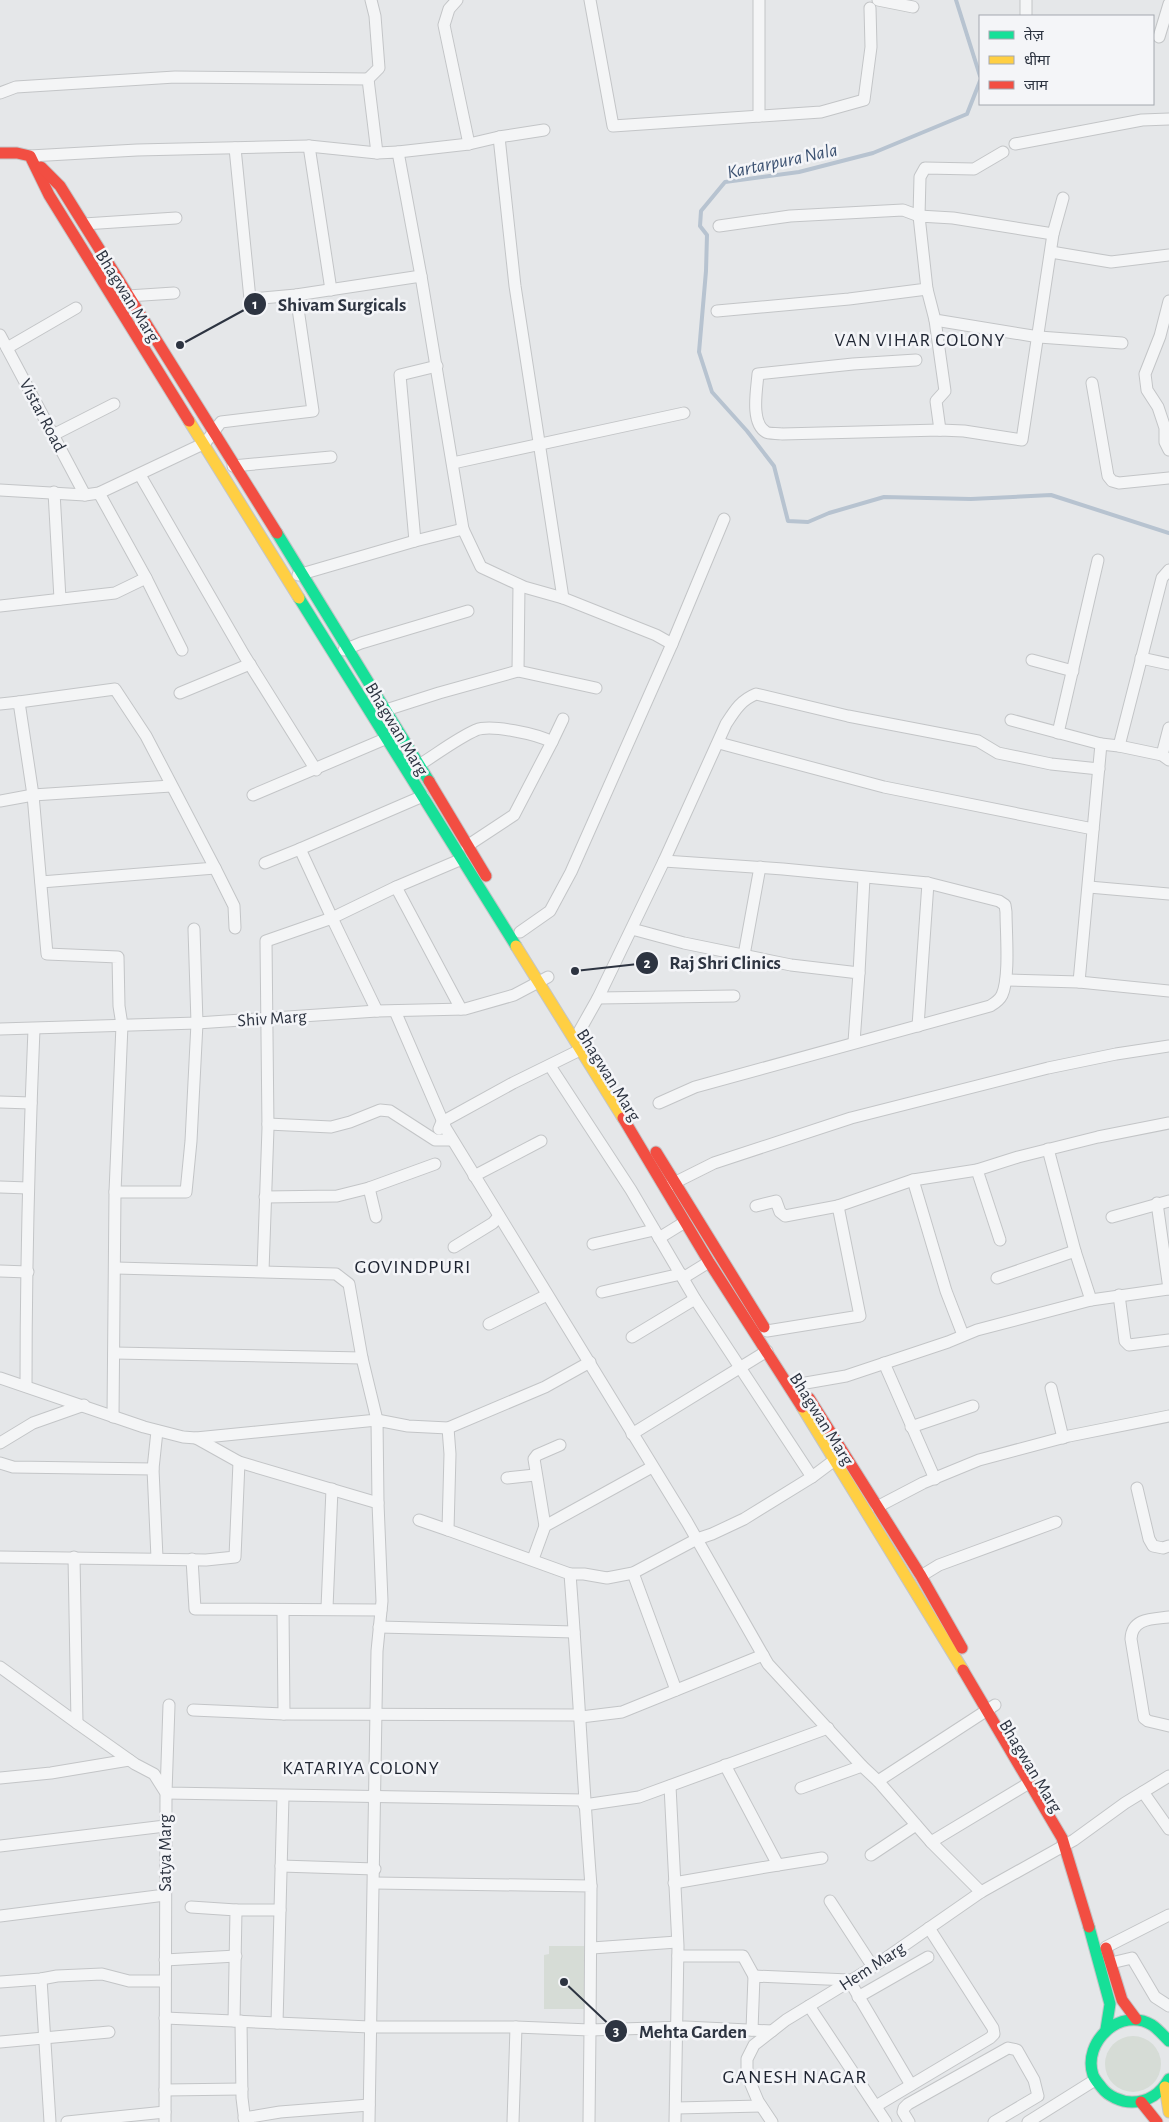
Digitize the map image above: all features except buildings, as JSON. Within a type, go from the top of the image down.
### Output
[{"type":"street","points":[[0,93],[16,87],[174,77],[368,79],[379,68],[375,16],[371,0]]},
{"type":"street","points":[[457,0],[449,9],[444,25],[469,144]]},
{"type":"street","points":[[590,0],[613,126],[820,112],[864,100],[874,4],[913,6]]},
{"type":"street","points":[[759,0],[759,116]]},
{"type":"street","points":[[1026,0],[1026,15]]},
{"type":"street","points":[[1160,37],[1169,4]]},
{"type":"street","points":[[368,79],[377,153]]},
{"type":"street","points":[[1015,144],[1142,120],[1169,119]]},
{"type":"street","points":[[0,153],[17,153],[30,156],[137,150],[309,146],[377,153],[469,144],[544,130]]},
{"type":"street","points":[[499,137],[515,286],[563,598]]},
{"type":"street","points":[[309,146],[331,290]]},
{"type":"street","points":[[235,148],[250,299],[296,295],[421,276]]},
{"type":"street","points":[[398,152],[437,366],[463,529],[481,567],[519,585],[563,598],[656,635],[672,644]]},
{"type":"street","points":[[940,430],[936,401],[945,391],[935,320],[923,264],[919,216],[920,177],[926,168],[974,169],[1003,152]]},
{"type":"street","name":"Bhagwan Marg","points":[[30,156],[49,194],[462,859],[543,980],[580,1030],[670,1186],[767,1332],[921,1576],[1029,1783],[1070,1843],[1110,2004],[1106,2029]]},
{"type":"street","name":"Bhagwan Marg","points":[[30,156],[60,186],[84,224],[348,648],[520,932],[580,1050],[631,1121]]},
{"type":"street","points":[[916,360],[853,364],[758,374],[755,412],[760,426],[766,432],[774,433],[940,430],[964,431],[1022,440],[1053,234],[1063,198]]},
{"type":"street","points":[[719,226],[800,215],[903,210],[919,216],[953,218],[1053,234]]},
{"type":"street","points":[[84,224],[176,218]]},
{"type":"street","points":[[1051,252],[1111,262],[1169,255]]},
{"type":"street","points":[[717,311],[848,299],[927,289]]},
{"type":"street","points":[[128,296],[174,293]]},
{"type":"street","points":[[0,490],[85,495],[99,493],[205,443],[221,422],[313,410],[296,295]]},
{"type":"street","points":[[1168,445],[1165,428],[1158,408],[1147,390],[1145,374],[1164,335],[1169,300]]},
{"type":"street","points":[[7,348],[76,308]]},
{"type":"street","points":[[935,320],[1039,336],[1122,343]]},
{"type":"street","name":"Vistar Road","points":[[0,335],[85,495]]},
{"type":"street","points":[[415,540],[400,375],[437,366]]},
{"type":"street","points":[[1092,383],[1108,476],[1112,481],[1119,483],[1169,478]]},
{"type":"street","points":[[53,435],[114,404]]},
{"type":"street","points":[[453,463],[684,413]]},
{"type":"street","points":[[233,466],[331,457]]},
{"type":"street","points":[[140,475],[250,664],[316,770]]},
{"type":"street","points":[[54,492],[60,599]]},
{"type":"street","points":[[99,493],[146,578],[182,650]]},
{"type":"street","points":[[520,932],[550,911],[571,872],[672,644],[724,519]]},
{"type":"street","points":[[289,578],[415,540],[463,529]]},
{"type":"street","points":[[1058,734],[1098,560]]},
{"type":"street","points":[[1119,746],[1162,578],[1169,570]]},
{"type":"street","points":[[0,606],[115,593],[146,578]]},
{"type":"street","points":[[518,671],[519,585]]},
{"type":"street","points":[[335,654],[361,643],[468,612]]},
{"type":"street","points":[[1141,658],[1169,664]]},
{"type":"street","points":[[1032,660],[1073,670]]},
{"type":"street","points":[[180,693],[250,664]]},
{"type":"street","points":[[386,710],[438,692],[518,671],[596,688]]},
{"type":"street","points":[[0,704],[115,689],[146,736],[215,868],[234,906],[235,928]]},
{"type":"street","points":[[580,1030],[632,929],[719,743],[726,724],[745,698],[756,694],[848,716],[978,741],[998,753],[1051,764],[1099,769]]},
{"type":"street","points":[[19,702],[33,795],[47,954],[118,957],[119,1006],[122,1025],[115,1192],[116,1268],[113,1417]]},
{"type":"street","points":[[468,846],[514,815],[562,720]]},
{"type":"street","points":[[1011,720],[1058,734],[1101,744],[1119,746],[1165,758],[1169,728]]},
{"type":"street","points":[[419,765],[478,729],[528,733],[552,742]]},
{"type":"street","points":[[253,795],[316,770],[399,733]]},
{"type":"street","points":[[719,743],[884,787],[1093,829]]},
{"type":"street","points":[[1079,982],[1101,744]]},
{"type":"street","points":[[0,801],[33,795],[171,786]]},
{"type":"street","points":[[266,862],[300,850],[423,796]]},
{"type":"street","points":[[300,850],[377,1011]]},
{"type":"street","points":[[263,1271],[268,1124],[266,941],[332,918],[396,887],[462,859]]},
{"type":"street","points":[[658,1103],[695,1088],[854,1042],[990,1006],[998,1001],[1006,980],[1005,905],[999,901],[928,883],[760,867],[664,861]]},
{"type":"street","points":[[744,955],[760,867]]},
{"type":"street","points":[[41,882],[215,868]]},
{"type":"street","points":[[854,1042],[864,878]]},
{"type":"street","points":[[918,1026],[928,883]]},
{"type":"street","points":[[396,887],[461,1009]]},
{"type":"street","points":[[1089,887],[1169,894]]},
{"type":"street","points":[[115,1192],[186,1192],[191,1141],[197,1023],[194,929]]},
{"type":"street","points":[[632,929],[684,943],[791,965],[859,973]]},
{"type":"street","name":"Shiv Marg","points":[[0,1029],[197,1023],[377,1011],[461,1009],[514,995],[543,980]]},
{"type":"street","points":[[1006,980],[1079,982],[1169,991]]},
{"type":"street","points":[[598,998],[734,996]]},
{"type":"street","points":[[395,1011],[442,1122],[452,1140],[697,1539],[768,1664],[878,1781],[931,1842],[981,1892]]},
{"type":"street","points":[[26,1386],[28,1188],[34,1028]]},
{"type":"street","points":[[670,1186],[714,1163],[851,1118],[1048,1068],[1116,1054],[1169,1046]]},
{"type":"street","points":[[436,1140],[442,1122],[513,1083],[580,1050]]},
{"type":"street","points":[[550,1066],[657,1234],[695,1299],[812,1477]]},
{"type":"street","points":[[0,1102],[31,1103]]},
{"type":"street","points":[[268,1124],[331,1127],[350,1122],[380,1110],[390,1111],[436,1140],[452,1140]]},
{"type":"street","points":[[756,1206],[776,1201],[780,1212],[785,1216],[838,1206],[913,1180],[977,1170],[1048,1149],[1169,1123]]},
{"type":"street","points":[[474,1176],[542,1141]]},
{"type":"street","points":[[1048,1149],[1090,1300]]},
{"type":"street","points":[[265,1197],[337,1196],[369,1188],[435,1164]]},
{"type":"street","points":[[977,1170],[1000,1240]]},
{"type":"street","points":[[913,1180],[946,1291],[963,1335]]},
{"type":"street","name":"Bhagwan Marg","points":[[670,1186],[684,1222],[767,1351],[910,1583],[991,1708],[1070,1843],[1122,2000],[1136,2019]]},
{"type":"street","points":[[0,1187],[28,1188]]},
{"type":"street","points":[[369,1188],[376,1217]]},
{"type":"street","points":[[800,1384],[846,1376],[963,1335],[1090,1300],[1169,1289],[1163,1202],[1112,1217]]},
{"type":"street","points":[[767,1332],[860,1316],[838,1206]]},
{"type":"street","points":[[454,1247],[492,1223],[499,1216]]},
{"type":"street","points":[[593,1244],[657,1234],[684,1222]]},
{"type":"street","points":[[997,1278],[1075,1251]]},
{"type":"street","points":[[602,1292],[682,1276],[709,1262]]},
{"type":"street","points":[[116,1268],[336,1274],[349,1284],[362,1358],[377,1420],[381,1610],[376,1715],[369,2122]]},
{"type":"street","points":[[0,1271],[28,1272]]},
{"type":"street","points":[[489,1324],[547,1294]]},
{"type":"street","points":[[1119,1295],[1125,1340],[1129,1345],[1169,1340]]},
{"type":"street","points":[[632,1337],[695,1299]]},
{"type":"street","points":[[632,1434],[767,1351]]},
{"type":"street","points":[[114,1354],[362,1358]]},
{"type":"street","points":[[0,1378],[113,1417],[182,1437],[196,1438],[377,1420],[408,1426],[448,1428],[545,1387],[590,1362]]},
{"type":"street","points":[[884,1363],[935,1479]]},
{"type":"street","points":[[1051,1388],[1063,1438]]},
{"type":"street","points":[[0,1443],[33,1423],[84,1406]]},
{"type":"street","points":[[911,1428],[973,1406]]},
{"type":"street","points":[[877,1507],[979,1460],[1132,1422],[1169,1416]]},
{"type":"street","points":[[448,1428],[450,1454],[448,1530]]},
{"type":"street","points":[[157,1430],[153,1469],[157,1558]]},
{"type":"street","points":[[196,1438],[239,1462],[378,1503]]},
{"type":"street","points":[[533,1559],[544,1526],[534,1459],[537,1455],[560,1445]]},
{"type":"street","points":[[418,1520],[533,1559],[570,1574],[584,1574],[607,1578],[634,1573],[697,1539],[744,1519],[812,1477],[834,1462],[843,1452]]},
{"type":"street","points":[[0,1557],[192,1559],[235,1557],[239,1462]]},
{"type":"street","points":[[0,1463],[13,1467],[153,1469]]},
{"type":"street","points":[[544,1526],[652,1467]]},
{"type":"street","points":[[507,1478],[535,1475]]},
{"type":"street","points":[[1137,1488],[1149,1540],[1153,1546],[1163,1548],[1169,1546]]},
{"type":"street","points":[[327,1608],[332,1489]]},
{"type":"street","points":[[921,1576],[939,1565],[1056,1522]]},
{"type":"street","points":[[74,1557],[77,1723]]},
{"type":"street","points":[[192,1559],[195,1609],[283,1610],[327,1608],[381,1610]]},
{"type":"street","points":[[634,1573],[676,1690]]},
{"type":"street","points":[[570,1574],[591,1886],[592,1948],[589,2122]]},
{"type":"street","points":[[283,1610],[284,1714]]},
{"type":"street","points":[[1169,1617],[1139,1622],[1134,1628],[1131,1639],[1144,1718],[1148,1721],[1169,1726]]},
{"type":"street","points":[[379,1627],[574,1632]]},
{"type":"street","points":[[193,1710],[284,1714],[580,1716],[622,1712],[763,1655]]},
{"type":"street","name":"Satya Marg","points":[[0,1667],[129,1760],[154,1774],[166,1793],[165,2117]]},
{"type":"street","points":[[169,1705],[166,1793],[584,1803],[639,1797],[828,1728]]},
{"type":"street","points":[[878,1781],[991,1708]]},
{"type":"street","points":[[0,1778],[51,1773],[129,1760]]},
{"type":"street","points":[[725,1766],[778,1865]]},
{"type":"street","points":[[801,1788],[862,1766]]},
{"type":"street","name":"Hem Marg","points":[[772,2122],[761,2106],[747,2075],[747,2059],[754,2045],[809,2006],[873,1967],[981,1892],[1070,1843],[1169,1776]]},
{"type":"street","points":[[931,1842],[1029,1783]]},
{"type":"street","points":[[670,1786],[678,1956],[675,2122]]},
{"type":"street","points":[[1143,1792],[1169,1829]]},
{"type":"street","points":[[277,2023],[283,1796]]},
{"type":"street","points":[[871,1855],[916,1825]]},
{"type":"street","points":[[0,1846],[165,1826]]},
{"type":"street","points":[[674,1883],[822,1858]]},
{"type":"street","points":[[281,1866],[374,1868]]},
{"type":"street","points":[[374,1884],[591,1886]]},
{"type":"street","points":[[0,1916],[165,1895]]},
{"type":"street","points":[[830,1901],[873,1967]]},
{"type":"street","points":[[191,1907],[280,1910]]},
{"type":"street","points":[[236,1910],[237,2021],[245,2120],[280,2112],[369,2105]]},
{"type":"street","points":[[1106,1947],[1169,1915]]},
{"type":"street","points":[[876,2106],[994,2034],[993,2028],[929,1928]]},
{"type":"street","points":[[1128,1936],[1132,1958],[1155,1998],[1169,2006]]},
{"type":"street","points":[[592,1948],[677,1942]]},
{"type":"street","points":[[165,1960],[236,1956]]},
{"type":"street","points":[[678,1956],[743,1956],[754,1976],[752,2030]]},
{"type":"street","points":[[858,1997],[928,1958]]},
{"type":"street","points":[[1111,1963],[1132,1958]]},
{"type":"street","points":[[0,1982],[57,1976],[102,1974],[130,1981],[165,1980]]},
{"type":"street","points":[[754,1976],[849,1980],[911,2085]]},
{"type":"street","points":[[41,1979],[50,2122]]},
{"type":"street","points":[[809,2006],[886,2122]]},
{"type":"street","points":[[165,2018],[370,2027],[516,2027],[590,2030],[678,2028],[772,2031]]},
{"type":"street","points":[[1167,2083],[1154,2096],[1141,2102],[1127,2102],[1108,2095],[1100,2088],[1095,2080],[1091,2060],[1096,2041],[1106,2029],[1122,2020],[1136,2019],[1165,2028],[1169,2041]]},
{"type":"street","points":[[513,2122],[516,2027]]},
{"type":"street","points":[[0,2042],[109,2032]]},
{"type":"street","points":[[909,2122],[903,2112],[908,2104],[1008,2048],[1017,2050],[1034,2080],[1038,2096],[994,2122]]},
{"type":"street","points":[[1028,2122],[1095,2080]]},
{"type":"street","points":[[1167,2083],[1169,2112]]},
{"type":"street","points":[[165,2090],[242,2089]]},
{"type":"street","points":[[1141,2102],[1157,2122]]},
{"type":"street","points":[[676,2108],[761,2106]]},
{"type":"street","points":[[67,2122],[165,2117]]},
{"type":"shaded area","points":[[549,1946],[584,1946],[584,2009],[544,2009],[544,1955],[549,1954]]},
{"type":"shaded area","points":[[1133,2036],[1144,2038],[1153,2044],[1159,2053],[1161,2064],[1159,2075],[1153,2084],[1144,2090],[1133,2092],[1122,2090],[1113,2084],[1107,2075],[1105,2064],[1107,2053],[1113,2044],[1122,2038]]},
{"type":"waterway","name":"Kartarpura Nala","points":[[956,0],[979,73]]},
{"type":"waterway","name":"Kartarpura Nala","points":[[979,84],[967,114],[873,153],[799,172],[725,182],[701,211],[700,226],[707,235],[699,352],[712,392],[747,431],[774,466],[788,521],[808,522],[829,513],[884,497],[971,499],[1051,495],[1169,533]]},
{"type":"traffic: fast","points":[[277,533],[429,781]]},
{"type":"traffic: fast","points":[[299,598],[516,946]]},
{"type":"traffic: fast","points":[[1089,1927],[1110,2004],[1106,2029]]},
{"type":"traffic: fast","points":[[1169,2041],[1152,2025],[1140,2020],[1128,2020],[1107,2030],[1093,2051],[1091,2063],[1093,2075],[1102,2088],[1119,2100],[1138,2102],[1149,2098],[1158,2092],[1169,2079]]},
{"type":"traffic: slow","points":[[189,421],[299,598]]},
{"type":"traffic: slow","points":[[516,946],[623,1118]]},
{"type":"traffic: slow","points":[[802,1407],[963,1670]]},
{"type":"traffic: slow","points":[[1165,2087],[1169,2112]]},
{"type":"traffic: jam","points":[[0,153],[17,153],[30,156],[49,195],[189,421]]},
{"type":"traffic: jam","points":[[41,167],[60,186],[277,533]]},
{"type":"traffic: jam","points":[[429,781],[486,876]]},
{"type":"traffic: jam","points":[[623,1118],[709,1262],[802,1407]]},
{"type":"traffic: jam","points":[[656,1152],[764,1327]]},
{"type":"traffic: jam","points":[[809,1398],[921,1576],[962,1648]]},
{"type":"traffic: jam","points":[[963,1670],[1062,1838],[1089,1927]]},
{"type":"traffic: jam","points":[[1106,1948],[1122,2000],[1136,2019]]},
{"type":"traffic: jam","points":[[1141,2102],[1157,2122]]},
{"type":"place","name":"Shivam Surgicals","points":[[180,345]]},
{"type":"place","name":"Raj Shri Clinics","points":[[575,971]]},
{"type":"place","name":"Mehta Garden","points":[[564,1982]]},
{"type":"district","name":"VAN VIHAR COLONY","points":[[920,339]]},
{"type":"district","name":"GOVINDPURI","points":[[413,1266]]},
{"type":"district","name":"KATARIYA COLONY","points":[[361,1767]]},
{"type":"district","name":"GANESH NAGAR","points":[[795,2076]]}]
